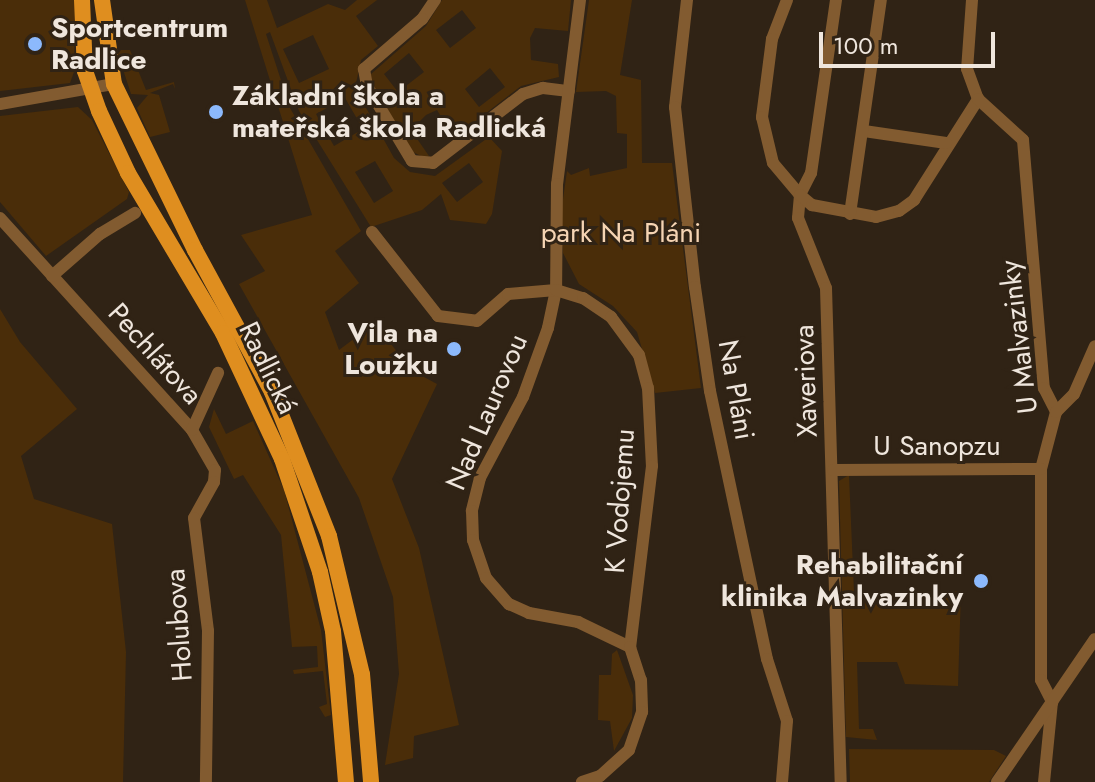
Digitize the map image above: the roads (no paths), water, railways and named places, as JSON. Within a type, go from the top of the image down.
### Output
[{"type":"main road","name":"Radlická","points":[[82,0],[81,44],[90,90],[128,173],[223,333],[282,459],[320,572],[333,631],[346,782]]},
{"type":"main road","name":"Radlická","points":[[102,0],[114,84],[298,451],[351,618],[369,728],[371,782]]},
{"type":"street","points":[[435,0],[364,69],[372,95],[412,161],[433,163],[523,94],[543,88],[569,91]]},
{"type":"street","points":[[372,232],[428,308],[450,321],[477,321],[519,290],[556,290],[554,225],[580,0]]},
{"type":"street","name":"Na Pláni","points":[[687,0],[676,118],[695,287],[728,480],[767,659],[787,721],[782,782]]},
{"type":"street","points":[[787,0],[772,39],[762,117],[773,163],[812,205],[850,214],[899,211],[914,200],[946,143],[978,99],[967,69],[972,0]]},
{"type":"street","points":[[800,195],[811,173],[836,0]]},
{"type":"street","points":[[850,214],[881,0]]},
{"type":"street","points":[[0,104],[114,84]]},
{"type":"street","name":"U Malvazinky","points":[[978,99],[1023,140],[1044,388],[1056,412],[1041,469],[1041,680],[1052,702],[1044,782]]},
{"type":"street","points":[[864,131],[946,143]]},
{"type":"street","name":"Xaveriova","points":[[800,195],[798,218],[826,288],[841,782]]},
{"type":"street","points":[[52,276],[100,234],[135,213]]},
{"type":"street","name":"Pechlátova","points":[[0,218],[192,430],[215,470]]},
{"type":"street","name":"Nad Laurovou","points":[[556,290],[528,385],[474,496],[473,540],[485,576],[509,604],[602,631],[630,647]]},
{"type":"street","name":"K Vodojemu","points":[[556,290],[583,298],[611,317],[632,342],[648,388],[650,500],[630,647],[643,698],[639,726],[616,763],[582,782]]},
{"type":"street","points":[[1056,412],[1074,394],[1095,346]]},
{"type":"street","points":[[192,430],[218,373]]},
{"type":"street","name":"U Sanopzu","points":[[833,470],[1041,469]]},
{"type":"street","name":"Holubova","points":[[206,782],[208,631],[194,518],[214,482],[215,470]]},
{"type":"street","points":[[997,782],[1095,639]]},
{"type":"place","name":"Sportcentrum Radlice","points":[[35,44]]},
{"type":"place","name":"Základní škola a mateřská škola Radlická","points":[[216,112]]},
{"type":"place","name":"Vila na Loužku","points":[[454,349]]},
{"type":"place","name":"Rehabilitační klinika Malvazinky","points":[[981,581]]},
{"type":"park label","name":"park Na Pláni","points":[[621,233]]}]
